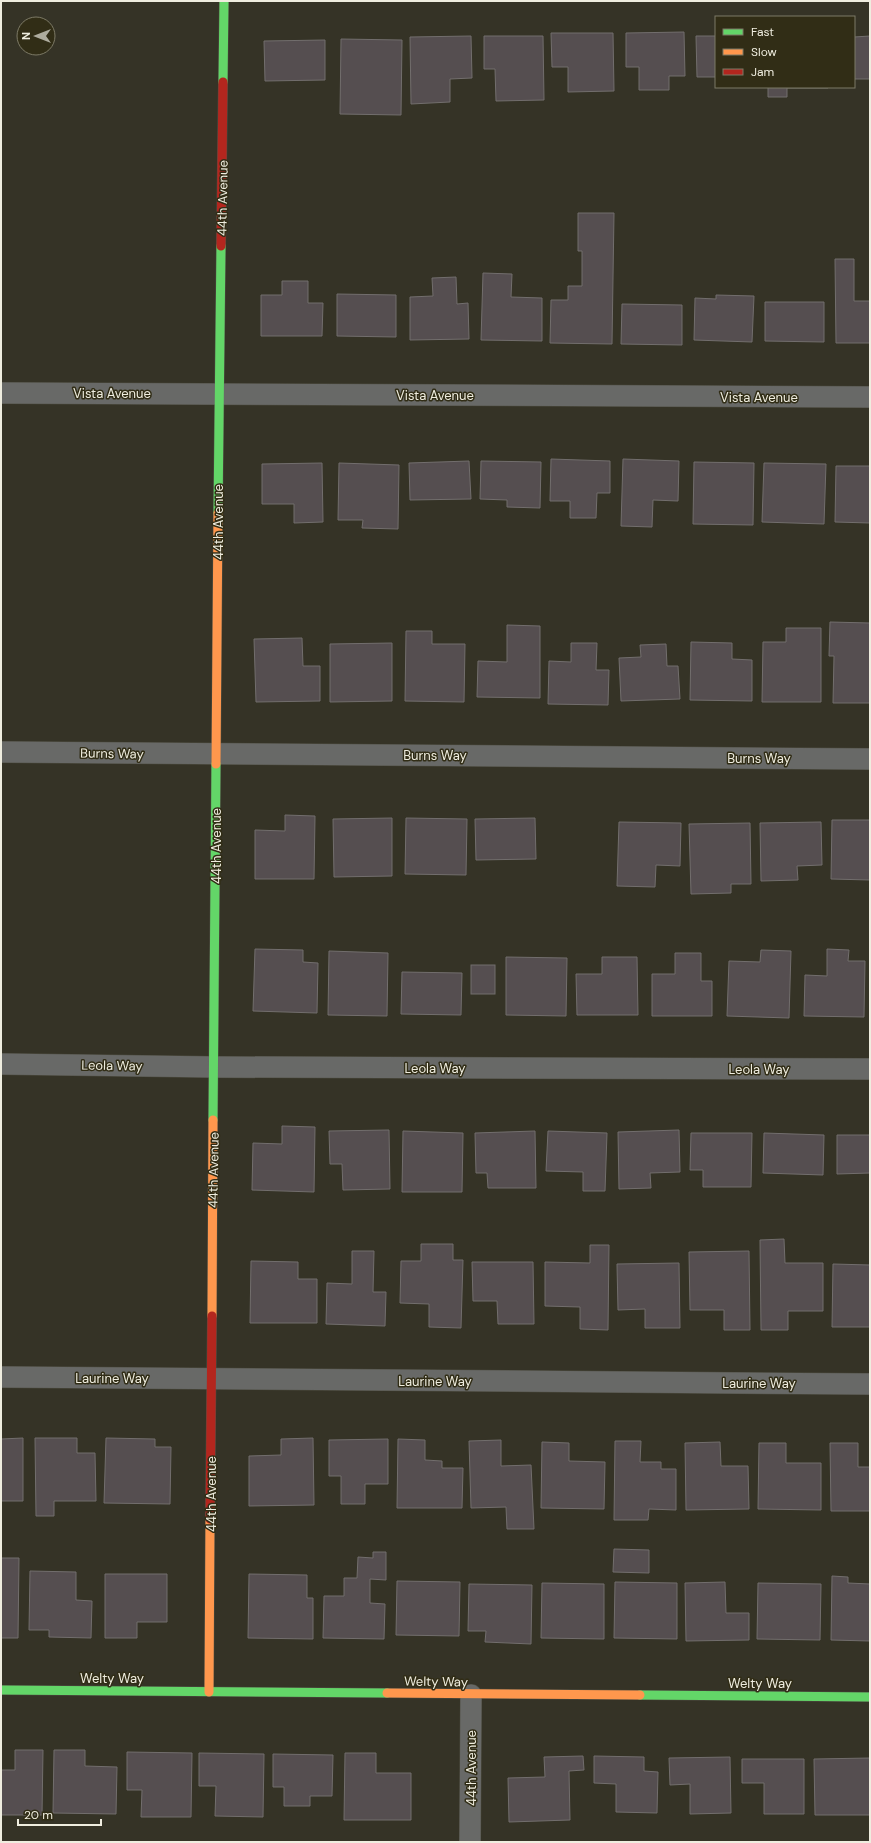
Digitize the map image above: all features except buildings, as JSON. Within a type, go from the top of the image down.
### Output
[{"type":"street","name":"44th Avenue","points":[[209,1692],[219,394],[224,1]]},
{"type":"street","name":"Vista Avenue","points":[[1,393],[870,397]]},
{"type":"street","name":"Burns Way","points":[[1,752],[870,759]]},
{"type":"street","name":"Leola Way","points":[[1,1064],[214,1067],[870,1069]]},
{"type":"street","name":"Laurine Way","points":[[1,1377],[870,1384]]},
{"type":"street","name":"Welty Way","points":[[1,1690],[471,1695],[870,1697]]},
{"type":"street","name":"44th Avenue","points":[[470,1842],[471,1695]]},
{"type":"traffic: fast","points":[[223,82],[224,1]]},
{"type":"traffic: fast","points":[[218,513],[221,246]]},
{"type":"traffic: fast","points":[[213,1120],[216,764]]},
{"type":"traffic: fast","points":[[1,1690],[387,1693]]},
{"type":"traffic: fast","points":[[640,1695],[870,1697]]},
{"type":"traffic: slow","points":[[216,764],[218,513]]},
{"type":"traffic: slow","points":[[212,1316],[213,1120]]},
{"type":"traffic: slow","points":[[209,1692],[210,1519]]},
{"type":"traffic: slow","points":[[387,1693],[640,1695]]},
{"type":"traffic: jam","points":[[221,246],[223,82]]},
{"type":"traffic: jam","points":[[210,1519],[212,1316]]}]
